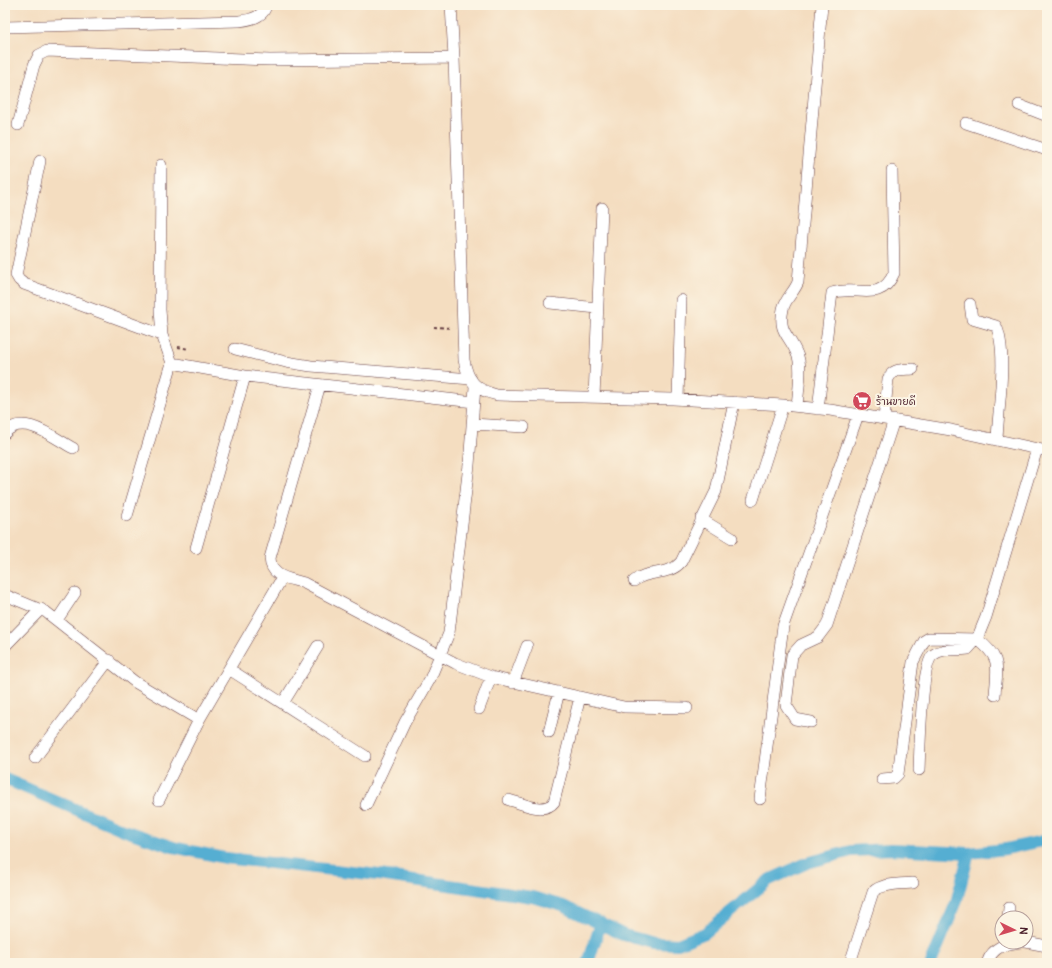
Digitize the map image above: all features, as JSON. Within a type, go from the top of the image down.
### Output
[{"type":"street","points":[[5,27],[239,22],[259,16],[266,5]]},
{"type":"street","points":[[366,805],[405,722],[430,679],[441,655],[449,633],[454,594],[474,402],[473,383],[464,360],[462,329],[451,5]]},
{"type":"street","points":[[797,406],[797,354],[783,332],[781,326],[783,307],[798,282],[822,5]]},
{"type":"street","points":[[18,125],[34,65],[39,55],[47,51],[270,60],[454,58]]},
{"type":"street","points":[[1019,105],[1047,116]]},
{"type":"street","points":[[966,123],[1047,150]]},
{"type":"street","points":[[40,160],[16,275],[19,280],[24,284],[162,336]]},
{"type":"street","points":[[127,516],[172,363],[162,336],[160,310],[161,165]]},
{"type":"street","points":[[818,409],[832,293],[880,290],[887,284],[894,273],[892,171]]},
{"type":"street","points":[[594,398],[602,208]]},
{"type":"street","points":[[678,400],[681,300]]},
{"type":"street","points":[[550,303],[597,308]]},
{"type":"street","points":[[970,304],[972,319],[996,326],[1000,334],[1002,350],[997,440]]},
{"type":"street","points":[[235,349],[311,366],[473,383],[484,392],[497,395],[734,402],[797,406],[889,419],[1042,450],[986,617],[977,639],[968,649],[940,651],[932,655],[928,662],[922,705],[919,770]]},
{"type":"street","points":[[172,363],[245,376],[474,402]]},
{"type":"street","points":[[810,722],[795,719],[786,705],[792,655],[801,645],[818,637],[827,625],[889,419],[888,379],[894,371],[913,369]]},
{"type":"street","points":[[196,548],[245,376]]},
{"type":"street","points":[[320,385],[270,558],[271,566],[282,578],[304,583],[381,626],[455,663],[491,677],[624,707],[687,708]]},
{"type":"street","points":[[634,581],[641,576],[666,572],[677,566],[716,491],[734,402]]},
{"type":"street","points":[[753,500],[783,405]]},
{"type":"street","points":[[760,799],[784,626],[858,415]]},
{"type":"street","points":[[5,433],[10,426],[22,423],[30,425],[73,448]]},
{"type":"street","points":[[472,424],[524,427]]},
{"type":"street","points":[[700,520],[732,538]]},
{"type":"street","points":[[159,800],[199,720],[282,578]]},
{"type":"street","points":[[57,620],[75,593]]},
{"type":"street","points":[[5,595],[41,609],[109,660],[135,682],[199,720]]},
{"type":"street","points":[[5,646],[41,609]]},
{"type":"street","points":[[882,779],[894,778],[898,774],[913,662],[924,641],[929,638],[977,639],[991,649],[997,662],[995,695]]},
{"type":"street","points":[[283,703],[318,646]]},
{"type":"street","points":[[513,683],[527,646]]},
{"type":"street","points":[[35,758],[109,660]]},
{"type":"street","points":[[229,669],[365,756]]},
{"type":"street","points":[[479,709],[491,677]]},
{"type":"street","points":[[549,732],[559,692]]},
{"type":"street","points":[[509,800],[544,809],[551,807],[554,802],[580,697]]},
{"type":"street","points":[[850,963],[868,906],[876,888],[913,883]]},
{"type":"street","points":[[1034,944],[1047,946]]},
{"type":"street","points":[[987,963],[996,950]]},
{"type":"path","points":[[434,327],[462,329]]},
{"type":"waterway","points":[[5,779],[126,831],[173,847],[225,858],[379,875],[532,897],[563,906],[624,935],[654,943],[678,944],[705,933],[769,880],[807,863],[851,851],[891,849],[969,853],[1006,849],[1047,840]]},
{"type":"waterway","points":[[931,963],[956,903],[969,853]]},
{"type":"waterway","points":[[588,963],[601,923]]},
{"type":"place","name":"ร้านขายดี","points":[[862,401]]}]
